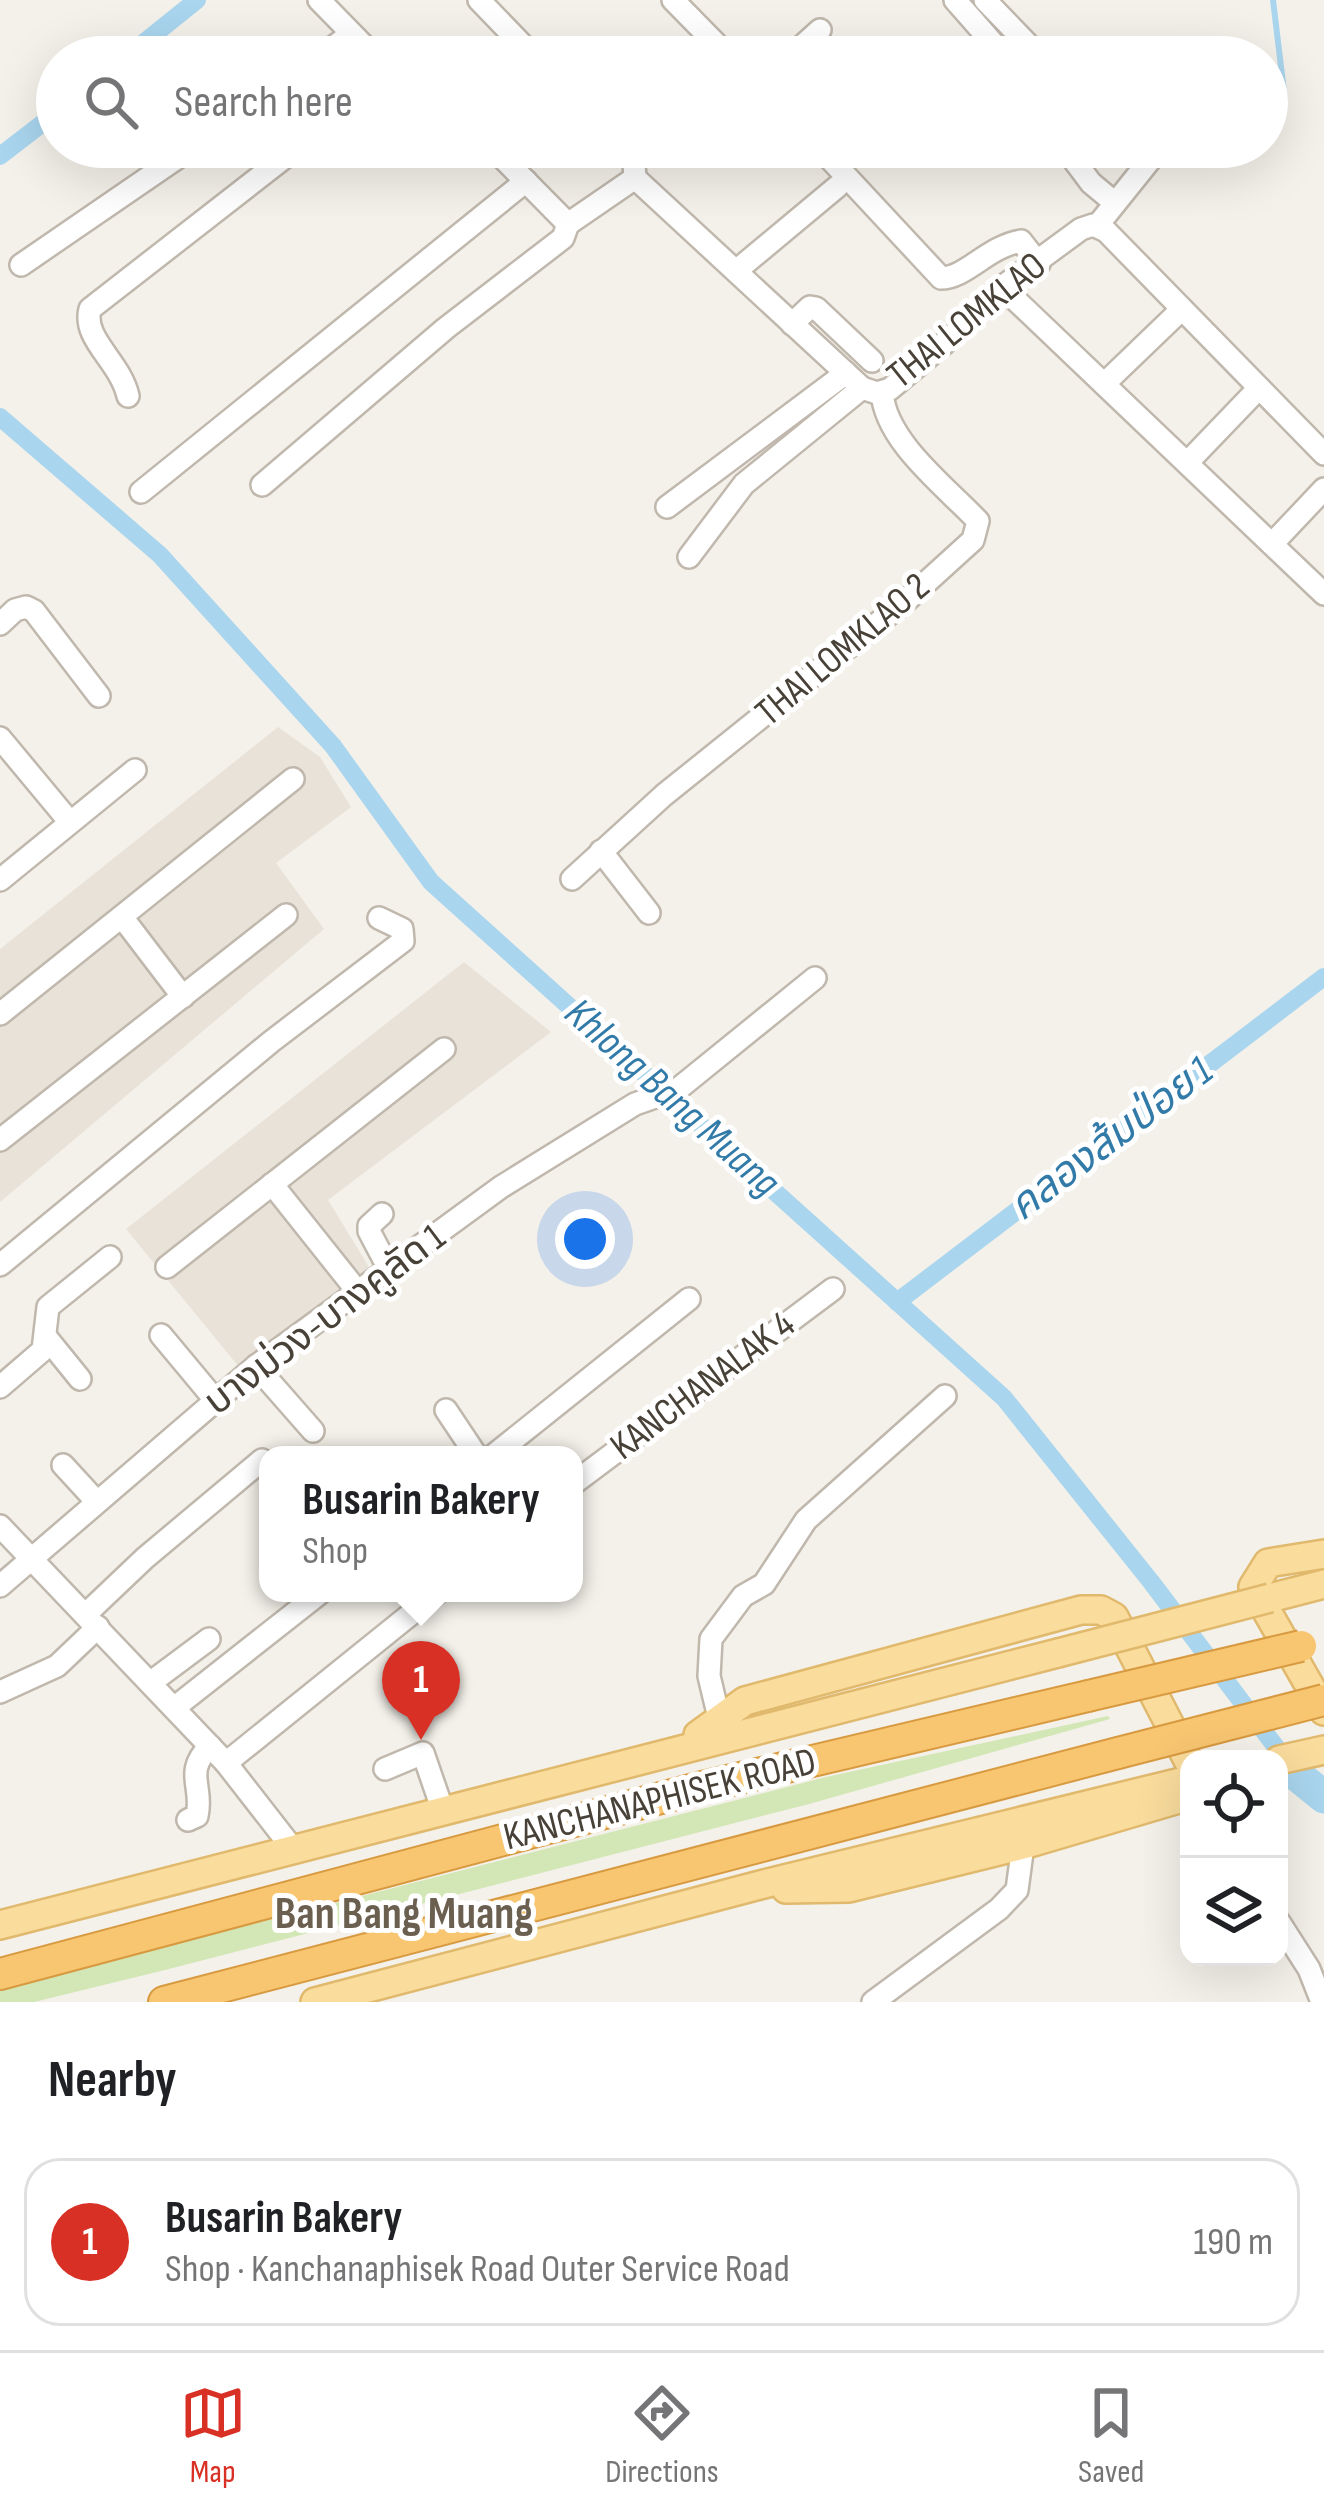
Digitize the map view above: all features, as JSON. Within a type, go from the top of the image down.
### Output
[{"type":"highway","name":"KANCHANAPHISEK ROAD","points":[[0,1974],[702,1787],[1313,1643]]},
{"type":"highway","name":"KANCHANAPHISEK ROAD","points":[[164,2002],[1324,1700]]},
{"type":"main road","points":[[1324,1554],[1268,1563],[1253,1587],[1324,1711]]},
{"type":"main road","points":[[0,1924],[1324,1584]]},
{"type":"main road","points":[[674,1750],[746,1701],[1081,1610],[1101,1610],[1114,1617],[1183,1750]]},
{"type":"main road","points":[[1288,1758],[1324,1750]]},
{"type":"main road","points":[[315,2002],[403,1991],[760,1885],[1180,1782]]},
{"type":"main road","points":[[760,1885],[803,1891],[849,1888],[1023,1845],[1180,1799]]},
{"type":"street","points":[[319,0],[354,36]]},
{"type":"street","points":[[479,0],[514,36]]},
{"type":"street","points":[[673,0],[708,36]]},
{"type":"street","points":[[955,0],[987,36]]},
{"type":"street","points":[[985,0],[1020,36]]},
{"type":"street","points":[[813,36],[820,30]]},
{"type":"street","points":[[21,265],[162,168]]},
{"type":"street","points":[[128,397],[117,364],[89,334],[90,309],[271,168]]},
{"type":"street","points":[[513,168],[568,224]]},
{"type":"street","points":[[262,485],[446,328],[563,238],[568,224],[635,178],[634,168]]},
{"type":"street","points":[[839,168],[941,278],[956,278],[987,252],[1021,242],[1039,264]]},
{"type":"street","points":[[1080,168],[1115,202]]},
{"type":"street","points":[[1143,168],[1097,226],[1324,454]]},
{"type":"street","name":"THAI LOMKLAO","points":[[635,178],[863,384],[890,389],[1002,287],[1081,229],[1097,226]]},
{"type":"street","points":[[141,492],[526,182]]},
{"type":"street","points":[[736,271],[838,186]]},
{"type":"street","points":[[1002,287],[1324,593]]},
{"type":"street","points":[[792,323],[816,308],[872,361]]},
{"type":"street","points":[[1104,384],[1182,309]]},
{"type":"street","points":[[667,507],[863,384]]},
{"type":"street","points":[[689,557],[744,484],[863,384]]},
{"type":"street","name":"THAI LOMKLAO 2","points":[[572,879],[664,795],[908,599],[973,540],[978,521],[896,435],[863,384]]},
{"type":"street","points":[[1186,463],[1259,388]]},
{"type":"street","points":[[1272,544],[1324,489]]},
{"type":"street","points":[[0,624],[16,610],[34,611],[99,696]]},
{"type":"street","points":[[0,738],[69,821]]},
{"type":"street","points":[[0,880],[135,770]]},
{"type":"street","points":[[0,1014],[293,779]]},
{"type":"street","points":[[601,851],[649,913]]},
{"type":"street","points":[[0,1140],[286,915]]},
{"type":"street","points":[[122,917],[183,997]]},
{"type":"street","points":[[0,1264],[403,941],[402,929],[379,918]]},
{"type":"street","name":"บางม่วง-บางคูลัด 1","points":[[0,1586],[256,1366],[501,1187],[635,1104],[678,1089],[815,977]]},
{"type":"street","points":[[166,1267],[445,1049]]},
{"type":"street","points":[[272,1184],[358,1292]]},
{"type":"street","points":[[382,1214],[369,1232],[389,1270]]},
{"type":"street","points":[[0,1387],[43,1350],[48,1307],[110,1257]]},
{"type":"street","name":"KANCHANALAK 4","points":[[583,1476],[833,1289]]},
{"type":"street","points":[[505,1446],[689,1298]]},
{"type":"street","points":[[161,1335],[216,1401]]},
{"type":"street","points":[[46,1337],[80,1379]]},
{"type":"street","points":[[256,1366],[313,1431]]},
{"type":"street","points":[[720,1722],[709,1676],[711,1639],[743,1597],[764,1584],[806,1520],[945,1396]]},
{"type":"street","points":[[446,1410],[470,1446]]},
{"type":"street","points":[[0,1692],[57,1666],[145,1558],[259,1463]]},
{"type":"street","points":[[63,1465],[97,1502]]},
{"type":"street","points":[[0,1526],[218,1755],[293,1849]]},
{"type":"street","points":[[174,1708],[309,1602]]},
{"type":"street","points":[[188,1820],[197,1816],[200,1807],[194,1769],[198,1758],[218,1755],[425,1602]]},
{"type":"street","points":[[150,1683],[209,1639]]},
{"type":"street","points":[[385,1769],[423,1753],[442,1808]]},
{"type":"street","points":[[873,2002],[999,1909],[1017,1890],[1023,1845]]},
{"type":"street","points":[[1288,1936],[1322,2002]]},
{"type":"shaded area","points":[[278,727],[320,757],[351,807],[276,863],[324,929],[0,1202],[0,949]]},
{"type":"shaded area","points":[[464,962],[551,1032],[328,1200],[372,1272],[239,1367],[126,1229]]},
{"type":"green space","points":[[1110,1719],[809,1804],[165,1970],[34,2002],[0,2002],[0,1989],[826,1777]]},
{"type":"waterway","points":[[152,36],[197,0]]},
{"type":"waterway","points":[[1273,0],[1277,36]]},
{"type":"waterway","points":[[0,156],[36,128]]},
{"type":"waterway","name":"Khlong Bang Muang","points":[[0,417],[160,555],[333,746],[431,882],[1004,1398],[1297,1775]]},
{"type":"waterway","name":"คลองส้มป่อย 1","points":[[897,1302],[1324,977]]},
{"type":"waterway","name":"Khlong Bang Muang","points":[[1297,1775],[1324,1797]]},
{"type":"place","name":"Busarin Bakery","points":[[421,1740]]},
{"type":"district","name":"Ban Bang Muang","points":[[404,1914]]}]
